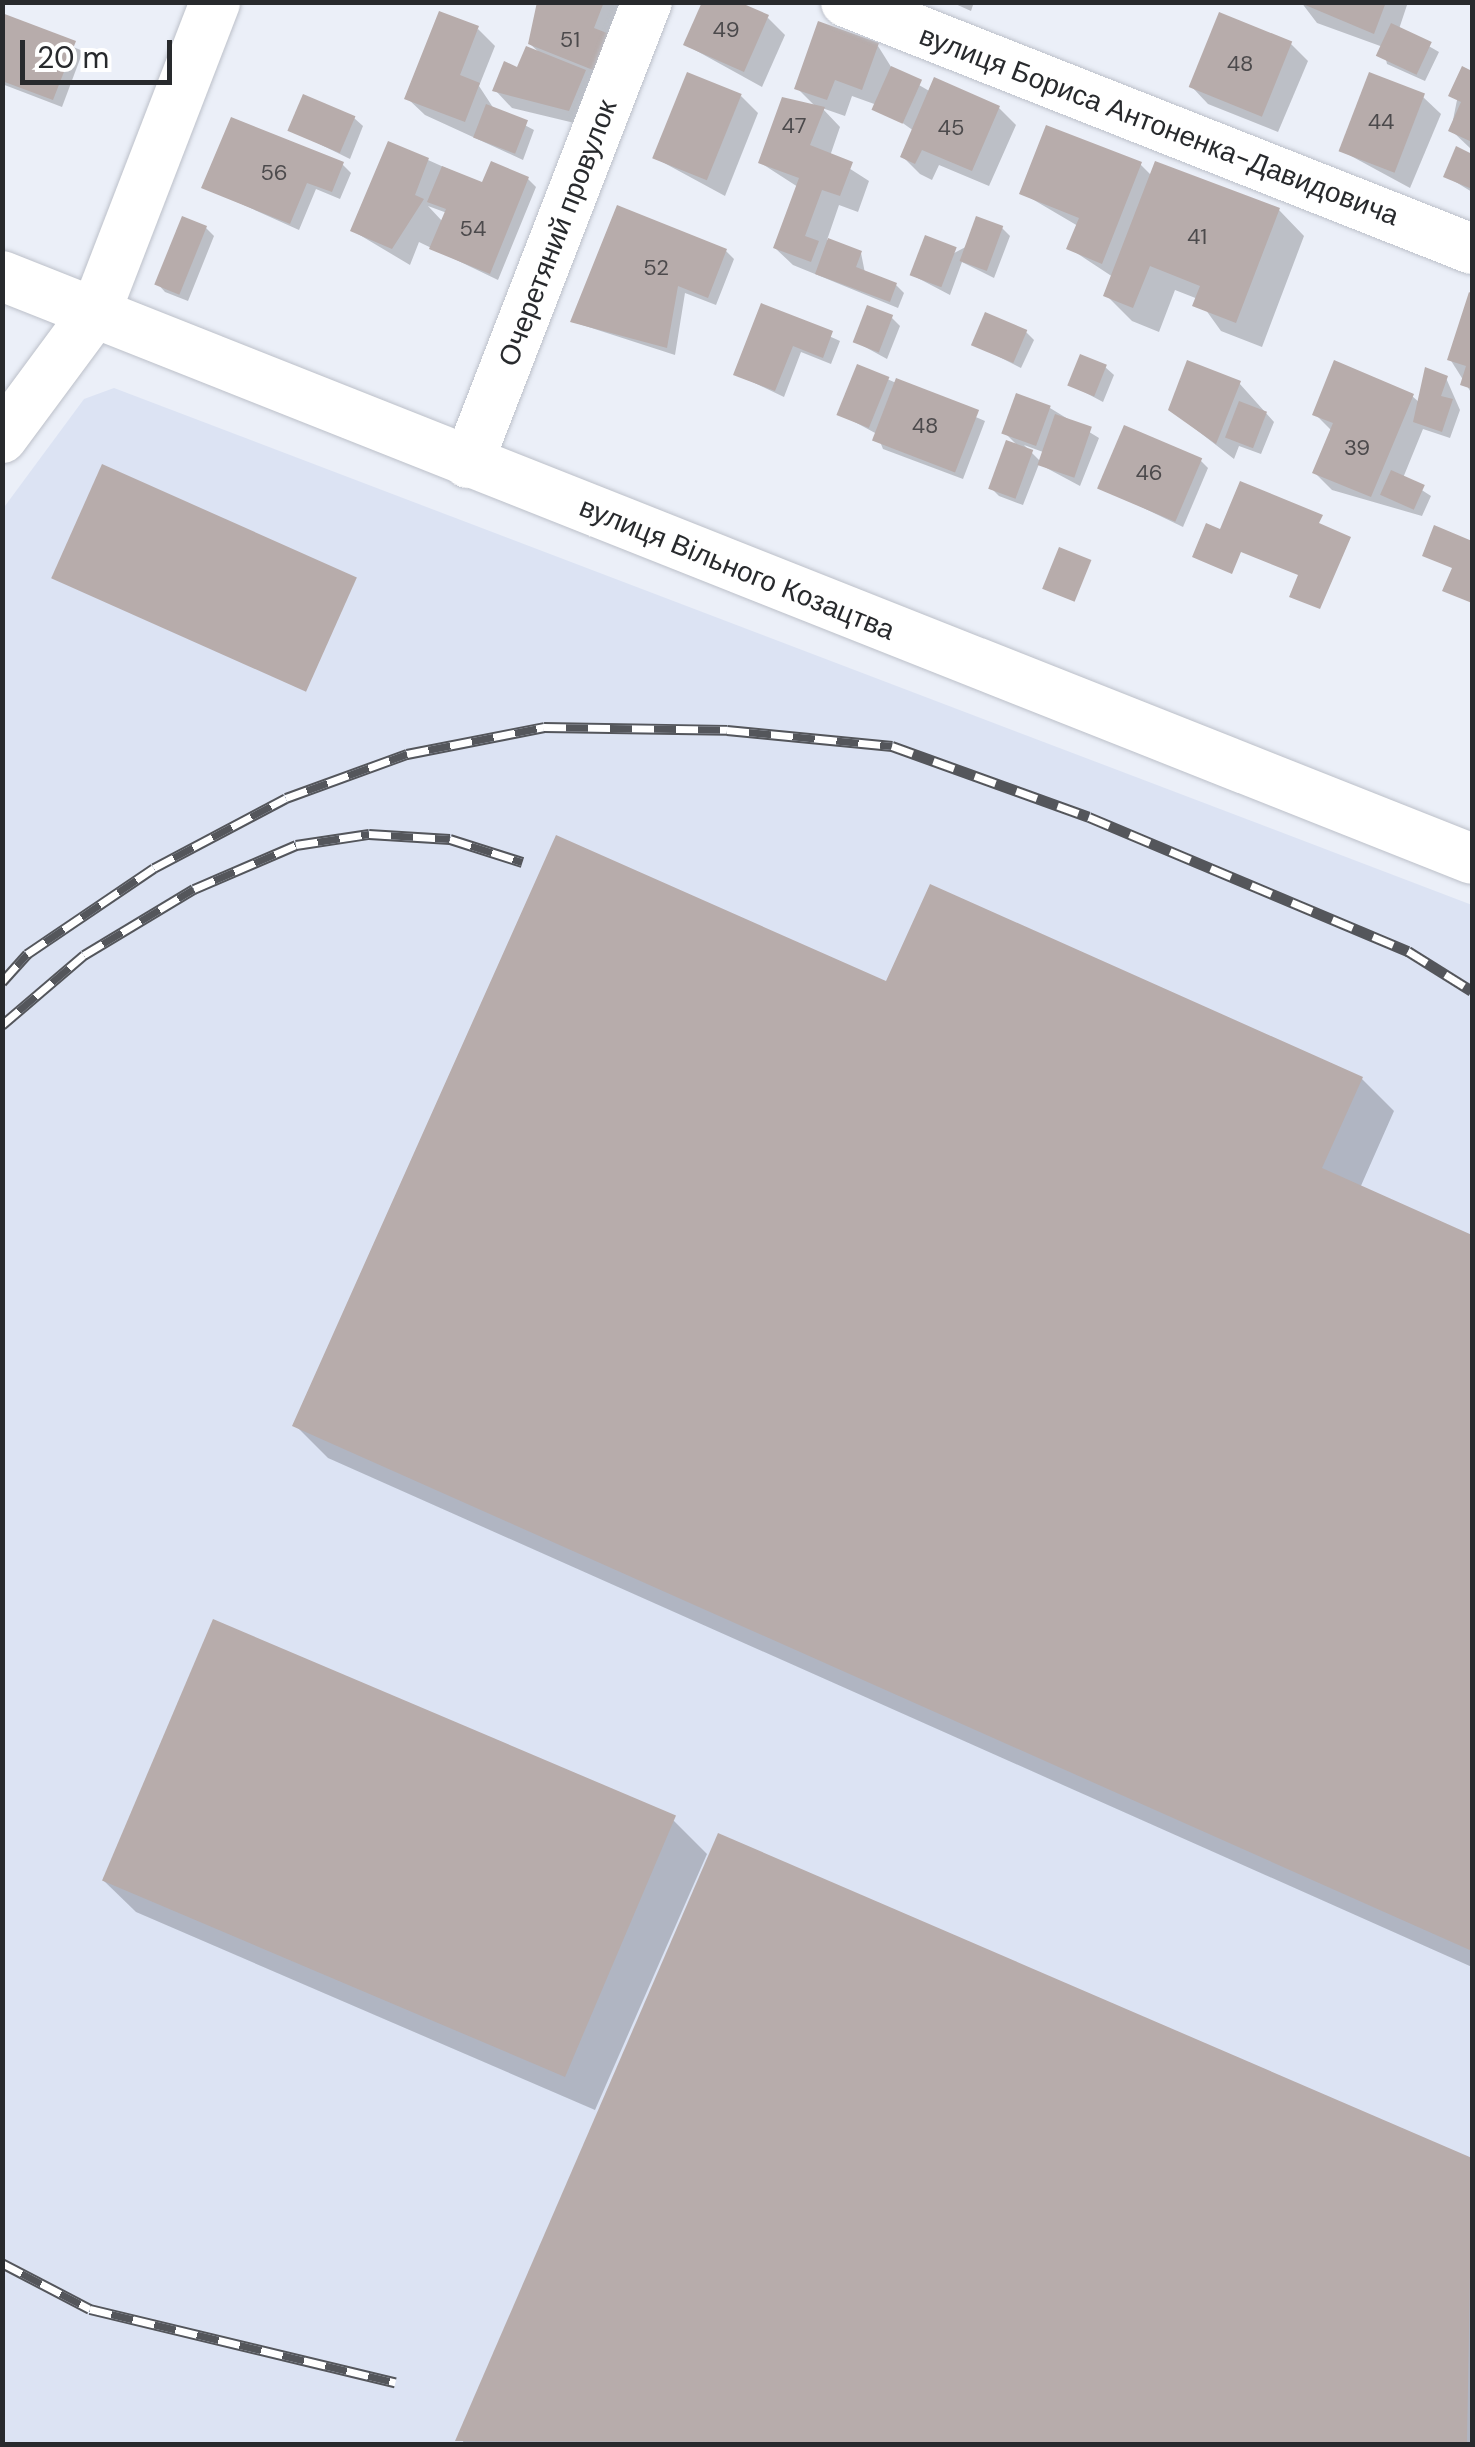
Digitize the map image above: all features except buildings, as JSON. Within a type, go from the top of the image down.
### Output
[{"type":"street","points":[[2,438],[96,311],[215,2]]},
{"type":"street","name":"Очеретяний провулок","points":[[468,463],[647,2]]},
{"type":"street","name":"вулиця Бориса Антоненка-Давидовича","points":[[846,2],[1472,249]]},
{"type":"street","name":"вулиця Вільного Козацтва","points":[[2,276],[1472,859]]},
{"type":"shaded area","points":[[114,388],[1472,905],[1472,2444],[3,2444],[2,510],[84,399]]},
{"type":"railway","points":[[2,982],[27,954],[154,868],[286,798],[407,754],[544,727],[727,730],[892,746],[1089,817],[1408,951],[1472,991]]},
{"type":"railway","points":[[2,1025],[84,955],[194,889],[296,845],[369,834],[450,839],[522,862]]},
{"type":"railway","points":[[2,2263],[90,2309],[395,2382]]}]
